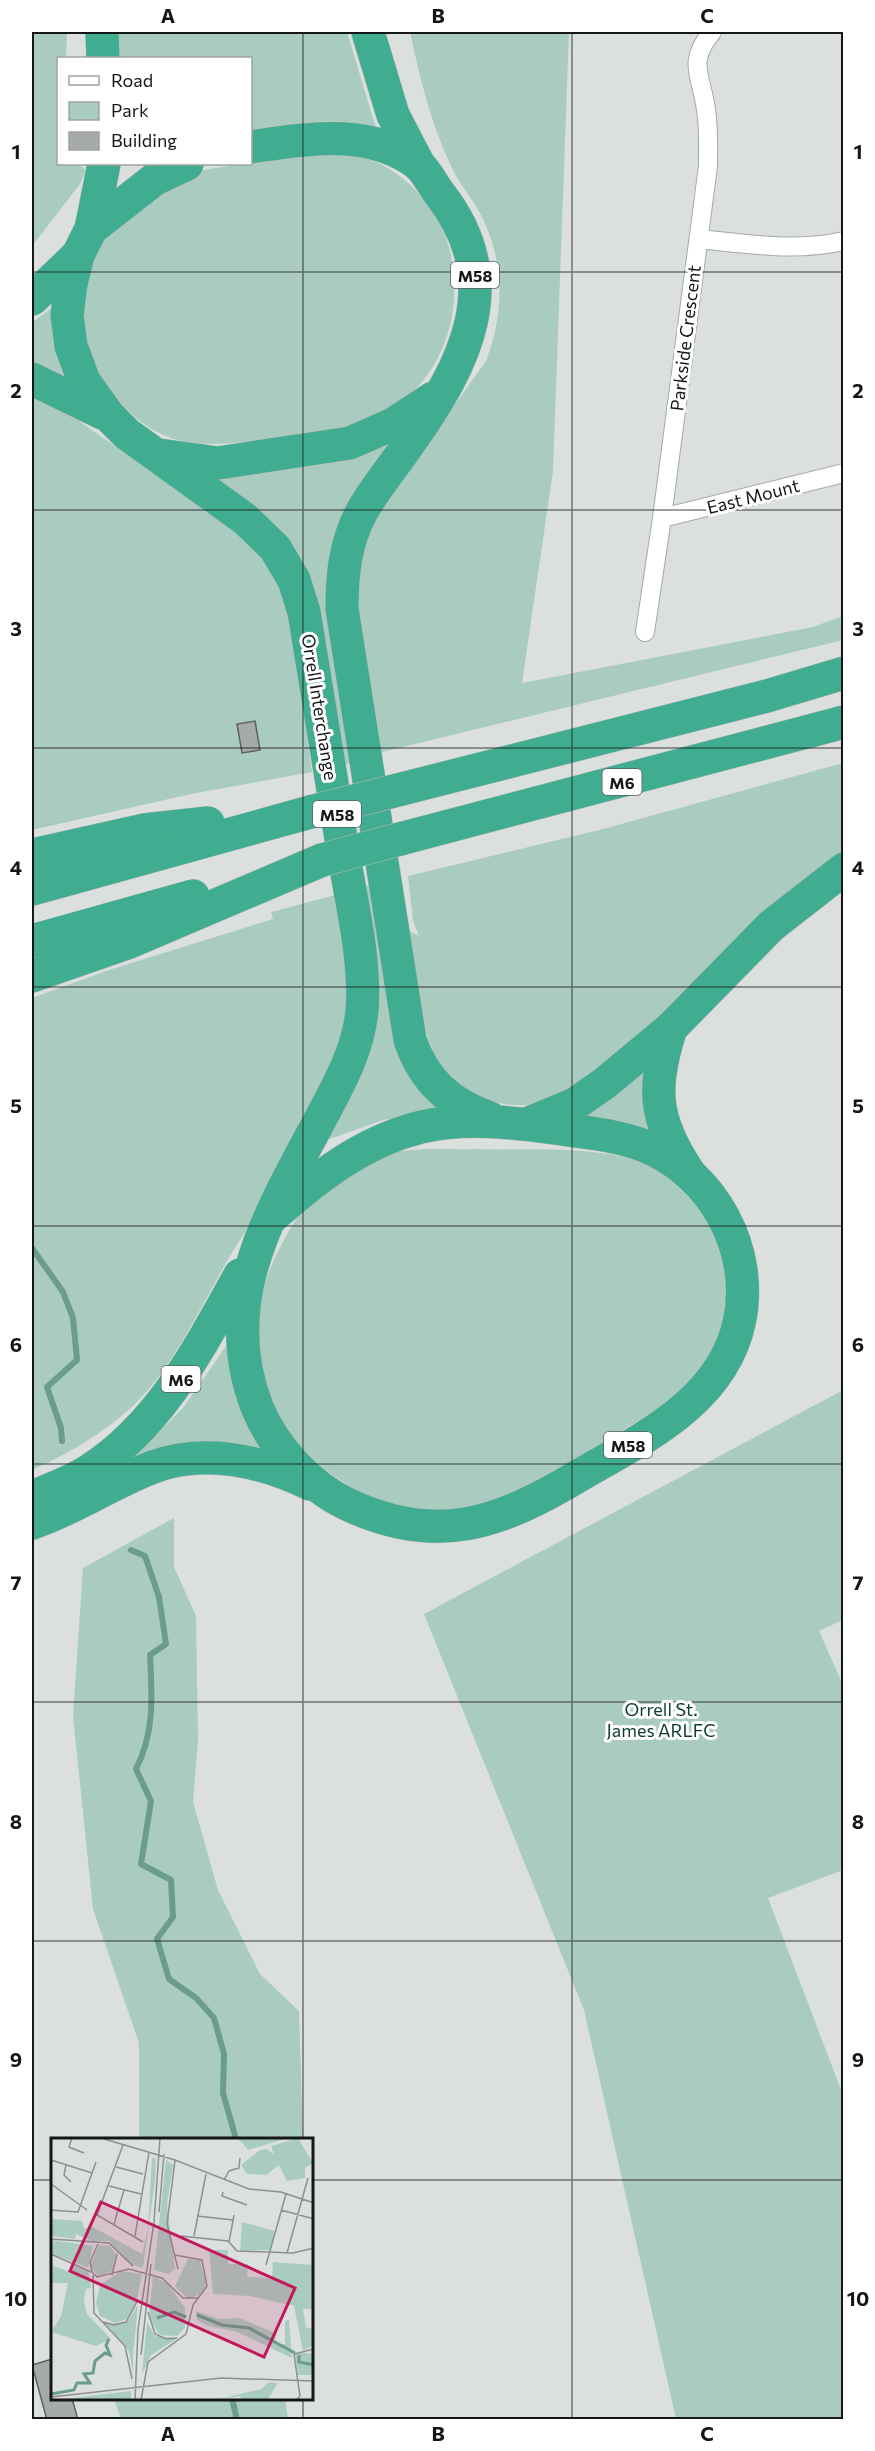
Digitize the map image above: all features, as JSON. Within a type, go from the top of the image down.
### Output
[{"type":"highway","points":[[102,32],[103,57]]},
{"type":"highway","name":"M58","points":[[368,32],[393,115],[419,165]]},
{"type":"highway","name":"Orrell Interchange","points":[[85,242],[67,315],[71,346],[84,381],[109,417],[127,434],[159,454],[261,532],[275,548],[294,580],[304,612],[352,908],[363,989],[356,1042],[343,1076],[266,1228],[247,1281],[241,1318],[243,1359],[248,1378],[261,1416],[274,1438],[318,1487],[362,1510],[394,1521],[438,1526],[485,1521],[537,1500],[683,1411],[708,1387],[727,1360],[738,1327],[743,1294],[739,1258],[727,1222],[689,1171],[662,1154],[623,1139],[514,1123],[470,1111],[447,1097],[427,1075],[410,1040],[342,609],[342,570],[348,545],[361,513],[442,393],[472,329],[477,282],[473,258],[463,230],[450,207],[419,165],[377,145],[353,140],[318,138],[252,147]]},
{"type":"highway","name":"M58","points":[[85,242],[104,165]]},
{"type":"highway","points":[[32,299],[85,242],[154,179],[186,165]]},
{"type":"highway","points":[[32,379],[109,417]]},
{"type":"highway","name":"Orrell Interchange","points":[[159,454],[218,463],[350,443],[393,424],[442,393]]},
{"type":"highway","points":[[32,889],[390,792],[767,696],[843,673]]},
{"type":"highway","name":"M6","points":[[32,941],[399,839],[843,722]]},
{"type":"highway","points":[[32,855],[144,830],[314,812]]},
{"type":"highway","name":"M6","points":[[32,976],[127,943],[322,860]]},
{"type":"highway","name":"M58","points":[[514,1123],[556,1114],[591,1094],[671,1028],[771,926],[843,869]]},
{"type":"highway","name":"M58","points":[[671,1028],[660,1062],[658,1099],[661,1117],[674,1148],[689,1171]]},
{"type":"highway","name":"Orrell Interchange","points":[[266,1228],[316,1179],[349,1157],[378,1142],[435,1125],[514,1123]]},
{"type":"highway","name":"M6","points":[[32,1497],[88,1471],[113,1454],[147,1420],[181,1380],[266,1228]]},
{"type":"highway","points":[[32,1523],[77,1505],[134,1475],[171,1462],[218,1459],[246,1461],[277,1470],[318,1487]]},
{"type":"street","name":"Parkside Crescent","points":[[645,632],[662,518],[708,156],[706,108],[696,62],[706,38]]},
{"type":"street","points":[[699,238],[786,248],[817,247],[843,241]]},
{"type":"street","name":"East Mount","points":[[662,518],[843,473]]},
{"type":"green space","points":[[32,32],[67,32],[66,57],[57,57],[57,165],[79,165],[86,170],[80,184],[32,246]]},
{"type":"green space","points":[[114,32],[347,32],[376,128],[329,121],[252,131],[252,57],[115,57]]},
{"type":"green space","points":[[410,32],[569,32],[553,471],[522,683],[813,627],[843,616],[843,640],[378,753],[356,607],[358,577],[364,545],[378,512],[486,361],[496,325],[500,290],[490,236],[480,212],[455,175],[438,135],[422,84]]},
{"type":"green space","points":[[308,153],[352,155],[385,166],[410,184],[438,219],[452,260],[454,288],[452,316],[444,343],[432,368],[415,390],[393,408],[367,421],[314,433],[231,443],[187,442],[168,437],[149,427],[129,412],[104,383],[88,357],[81,337],[78,310],[95,242],[185,173],[234,165],[252,165],[252,162]]},
{"type":"green space","points":[[54,306],[69,382],[32,364],[32,323]]},
{"type":"green space","points":[[32,397],[65,411],[247,539],[264,557],[279,585],[294,636],[312,772],[191,794],[32,830]]},
{"type":"green space","points":[[388,444],[348,502],[353,762],[343,765],[286,538],[257,507],[223,483],[204,474],[345,455]]},
{"type":"green space","points":[[843,763],[843,856],[622,1058],[587,1083],[568,1093],[535,1104],[508,1105],[481,1098],[458,1085],[448,1076],[431,1047],[415,986],[406,930],[419,936],[413,921],[408,876],[603,829]]},
{"type":"green space","points":[[372,885],[445,1112],[383,1120],[327,1140],[363,887]]},
{"type":"green space","points":[[339,894],[351,990],[349,1021],[341,1052],[329,1083],[298,1146],[226,1263],[182,1341],[153,1384],[113,1423],[65,1454],[32,1470],[32,998],[109,970],[273,919],[271,912]]},
{"type":"green space","points":[[650,1062],[658,1138],[563,1120]]},
{"type":"green space","points":[[423,1149],[543,1149],[593,1152],[638,1161],[664,1173],[692,1200],[716,1237],[723,1259],[725,1277],[721,1328],[709,1360],[688,1388],[667,1405],[626,1428],[556,1474],[500,1501],[454,1511],[414,1509],[375,1498],[338,1479],[308,1454],[284,1425],[268,1392],[259,1356],[258,1319],[266,1280],[293,1224],[318,1193],[361,1165],[387,1154]]},
{"type":"green space","points":[[226,1346],[230,1369],[266,1453],[123,1468],[183,1408]]},
{"type":"green space","name":"Orrell St. James ARLFC","points":[[843,1390],[843,1620],[819,1631],[843,1685],[843,1870],[768,1898],[843,2095],[843,2419],[676,2419],[584,2010],[424,1614]]},
{"type":"green space","points":[[174,1518],[174,1567],[196,1616],[198,1741],[193,1802],[218,1890],[260,1974],[299,2011],[303,2138],[139,2138],[139,2043],[93,1909],[73,1716],[83,1568]]},
{"type":"green space","points":[[114,2400],[285,2400],[288,2419],[121,2419]]},
{"type":"building","points":[[255,721],[260,750],[242,753],[237,724]]},
{"type":"building","points":[[51,2359],[51,2400],[73,2400],[78,2420],[47,2420],[32,2365]]},
{"type":"waterway","points":[[32,1248],[63,1292],[73,1318],[77,1360],[47,1387],[61,1428],[62,1441]]},
{"type":"waterway","points":[[131,1550],[145,1556],[159,1597],[166,1644],[150,1655],[151,1713],[146,1741],[136,1769],[151,1801],[141,1864],[171,1880],[173,1917],[157,1939],[169,1979],[196,1998],[214,2018],[224,2054],[223,2093],[236,2138]]},
{"type":"waterway","points":[[232,2400],[237,2420]]}]
